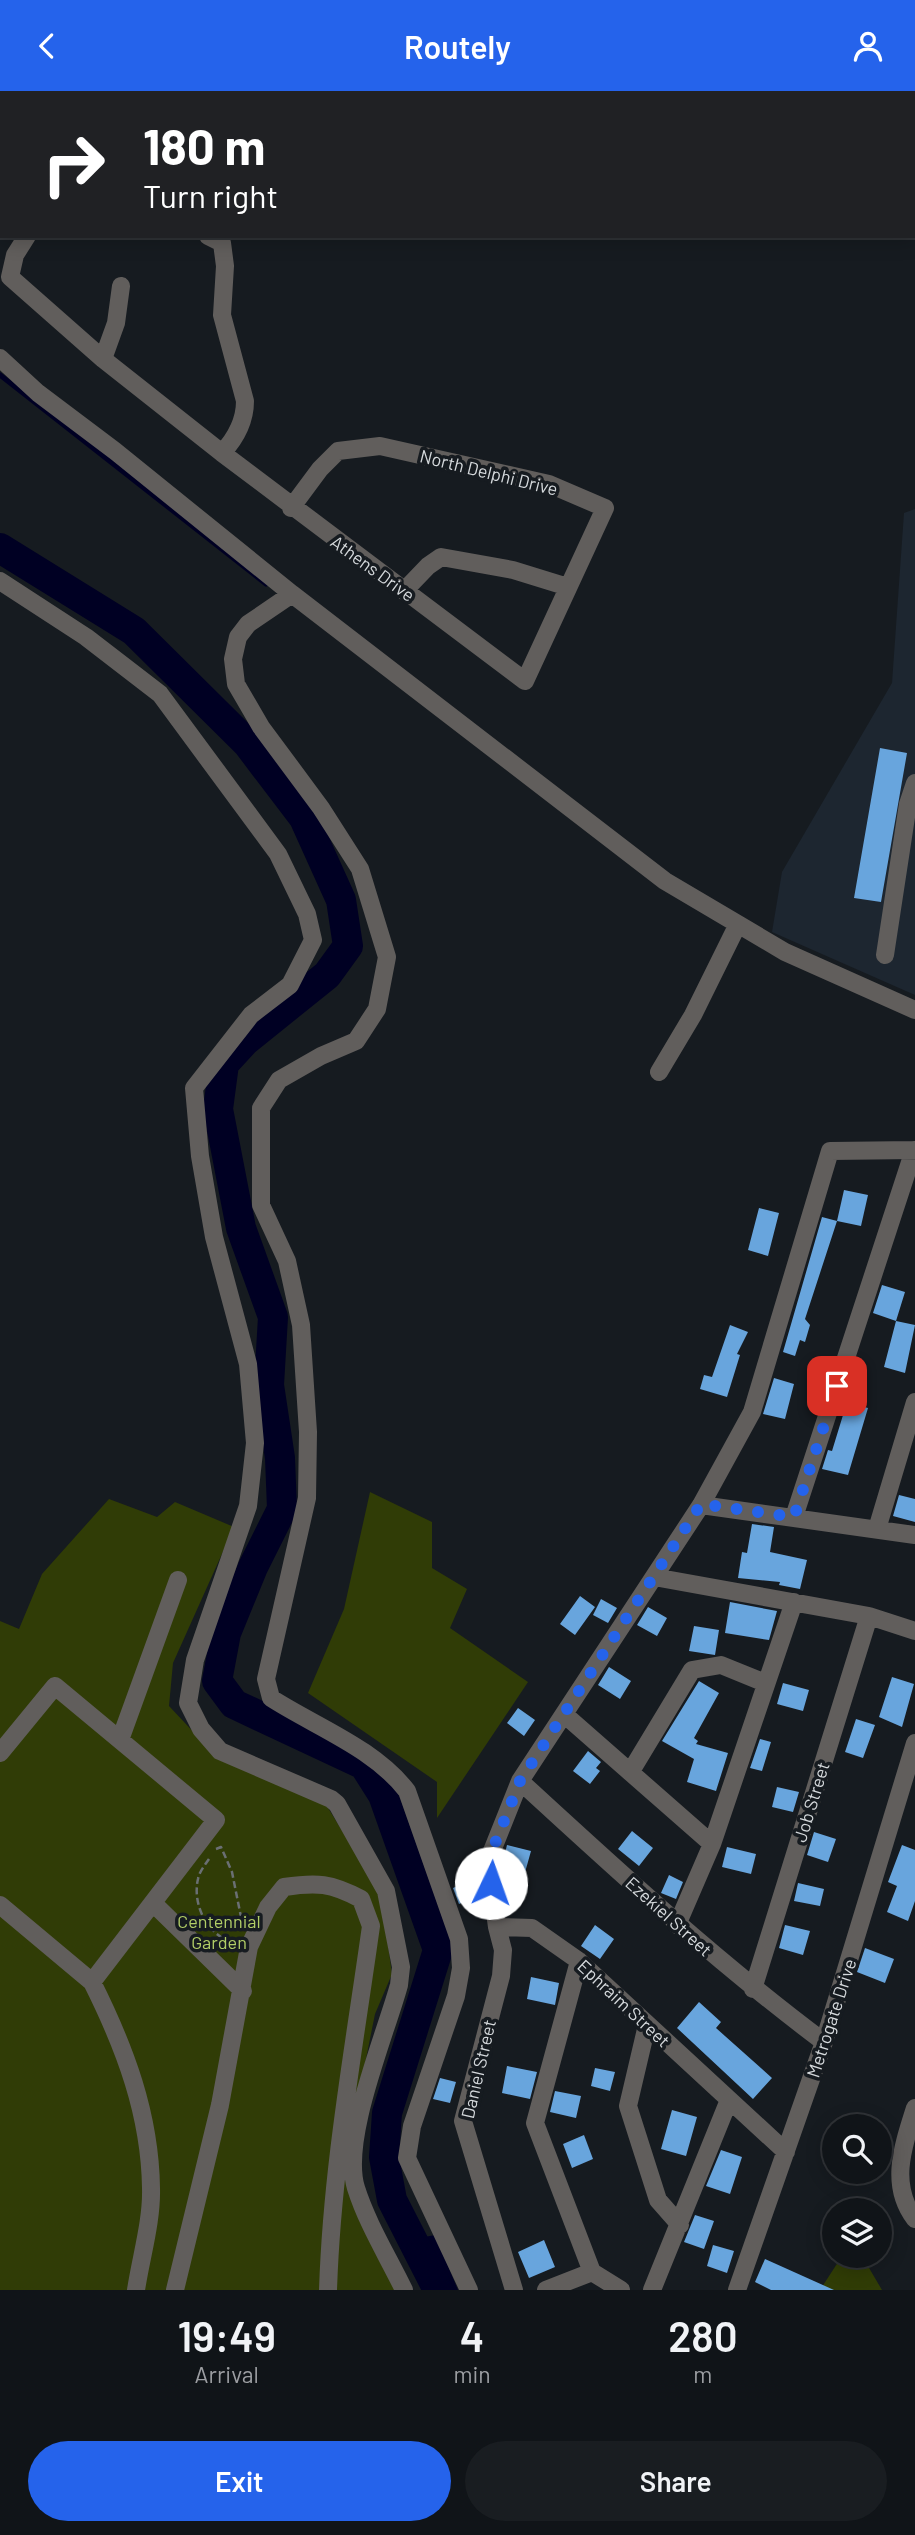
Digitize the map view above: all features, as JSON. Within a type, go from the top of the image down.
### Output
[{"type":"street","name":"Athens Drive","points":[[26,238],[15,255],[10,277],[103,359],[291,508],[525,681]]},
{"type":"street","points":[[212,238],[222,243],[225,254],[222,315],[245,401],[245,411],[234,440],[222,453]]},
{"type":"street","points":[[103,359],[116,323],[121,286]]},
{"type":"street","points":[[0,358],[38,393],[292,594],[601,829],[665,881],[785,952],[915,1010]]},
{"type":"street","name":"North Delphi Drive","points":[[291,508],[320,469],[338,451],[380,446],[549,484],[605,507],[525,681]]},
{"type":"street","points":[[404,591],[441,557],[513,570],[568,587]]},
{"type":"street","points":[[0,581],[86,637],[160,694],[278,854],[307,914],[313,940],[290,985],[251,1015],[194,1088],[200,1156],[214,1237],[248,1364],[255,1443],[248,1506],[195,1660],[188,1703],[201,1729],[220,1751],[337,1804],[386,1891],[401,1967],[399,1985],[357,2128],[354,2158],[356,2187],[404,2290]]},
{"type":"street","points":[[292,594],[248,624],[238,637],[233,659],[236,684],[261,727],[321,808],[360,869],[387,957],[377,1009],[356,1041],[321,1056],[279,1080],[261,1108],[261,1205],[287,1261],[301,1325],[308,1432],[307,1498],[266,1679],[271,1699],[337,1736],[395,1775],[407,1791],[459,1939],[461,1968],[456,1996],[412,2126],[407,2158],[469,2290]]},
{"type":"street","points":[[885,955],[908,804],[915,783]]},
{"type":"street","points":[[659,1072],[693,1015],[737,926]]},
{"type":"street","points":[[497,1927],[488,1861],[520,1781],[701,1504],[752,1412],[830,1151],[915,1150],[794,1517]]},
{"type":"street","points":[[877,1529],[915,1402]]},
{"type":"street","points":[[701,1504],[915,1535]]},
{"type":"street","points":[[654,1577],[869,1616],[915,1631]]},
{"type":"street","points":[[120,1740],[178,1580]]},
{"type":"street","points":[[677,1925],[712,1844],[794,1602]]},
{"type":"street","name":"Job Street","points":[[753,1989],[869,1616]]},
{"type":"street","points":[[631,1771],[692,1670],[721,1665],[765,1683]]},
{"type":"street","points":[[0,1753],[55,1686],[216,1820],[92,1982]]},
{"type":"street","points":[[565,1715],[712,1844]]},
{"type":"street","name":"Metrogate Drive","points":[[737,2290],[824,2042],[915,1742]]},
{"type":"street","name":"Ezekiel Street","points":[[520,1781],[677,1925],[753,1989],[824,2042]]},
{"type":"street","points":[[177,2288],[220,2105],[243,1991],[249,1945],[268,1907],[284,1887],[310,1883],[336,1885],[360,1899],[371,1926],[340,2130],[331,2208],[328,2290]]},
{"type":"street","points":[[153,1903],[243,1991]]},
{"type":"street","points":[[0,1905],[92,1982],[119,2036],[143,2107],[151,2190],[136,2290]]},
{"type":"street","name":"Ephraim Street","points":[[497,1927],[532,1928],[579,1961],[786,2152]]},
{"type":"street","name":"Daniel Street","points":[[497,1927],[503,1950],[501,1976],[463,2121],[514,2290]]},
{"type":"street","points":[[579,1961],[535,2123],[592,2272],[621,2290]]},
{"type":"street","points":[[647,2025],[628,2106],[658,2200],[680,2225]]},
{"type":"street","points":[[652,2290],[729,2100]]},
{"type":"street","points":[[915,2108],[899,2167],[904,2204],[915,2220]]},
{"type":"street","points":[[546,2290],[592,2272]]},
{"type":"path","points":[[221,1847],[232,1872],[239,1913],[249,1945],[224,1940],[204,1922],[197,1895],[198,1878],[215,1849],[221,1847]]},
{"type":"shaded area","points":[[915,509],[915,995],[772,932],[782,872],[892,683],[904,513]]},
{"type":"green space","points":[[370,1492],[432,1522],[432,1568],[467,1589],[450,1628],[528,1682],[437,1818],[437,1782],[308,1693],[344,1609]]},
{"type":"green space","name":"Centennial Garden","points":[[109,1499],[157,1517],[175,1502],[234,1527],[173,1663],[169,1706],[216,1756],[325,1803],[381,1894],[392,1974],[375,2014],[352,2128],[353,2187],[408,2290],[0,2290],[0,1621],[19,1629],[42,1574]]},
{"type":"green space","points":[[834,2268],[869,2268],[882,2290],[820,2290]]},
{"type":"water","points":[[435,2235],[458,2290],[426,2290],[409,2240]]},
{"type":"building","points":[[880,748],[907,753],[881,902],[854,898]]},
{"type":"building","points":[[844,1190],[868,1195],[861,1226],[837,1221]]},
{"type":"building","points":[[759,1208],[779,1213],[768,1256],[748,1250]]},
{"type":"building","points":[[822,1217],[837,1221],[805,1319],[810,1325],[805,1342],[800,1340],[795,1356],[783,1352]]},
{"type":"building","points":[[882,1285],[905,1292],[896,1321],[873,1313]]},
{"type":"building","points":[[896,1321],[915,1325],[905,1373],[884,1367]]},
{"type":"building","points":[[730,1325],[748,1332],[737,1354],[740,1355],[727,1397],[700,1389],[704,1375],[712,1377]]},
{"type":"building","points":[[774,1378],[794,1384],[785,1419],[763,1414]]},
{"type":"building","points":[[847,1402],[868,1408],[848,1475],[822,1469],[828,1450],[832,1451]]},
{"type":"building","points":[[899,1495],[915,1499],[915,1522],[893,1516]]},
{"type":"building","points":[[752,1524],[774,1527],[770,1552],[807,1560],[800,1589],[779,1585],[780,1582],[738,1578],[742,1552],[747,1553]]},
{"type":"building","points":[[580,1596],[595,1607],[575,1635],[560,1624]]},
{"type":"building","points":[[601,1599],[617,1608],[608,1623],[593,1615]]},
{"type":"building","points":[[730,1602],[777,1611],[769,1640],[725,1633]]},
{"type":"building","points":[[648,1607],[667,1618],[657,1636],[637,1625]]},
{"type":"building","points":[[694,1626],[719,1630],[715,1655],[689,1651]]},
{"type":"building","points":[[609,1667],[631,1681],[620,1699],[598,1685]]},
{"type":"building","points":[[892,1677],[914,1684],[902,1727],[879,1717]]},
{"type":"building","points":[[699,1681],[719,1693],[694,1738],[698,1741],[696,1744],[728,1753],[716,1791],[687,1782],[694,1759],[662,1741]]},
{"type":"building","points":[[783,1683],[809,1690],[803,1711],[777,1704]]},
{"type":"building","points":[[518,1708],[535,1720],[524,1736],[507,1723]]},
{"type":"building","points":[[856,1719],[875,1725],[863,1758],[845,1752]]},
{"type":"building","points":[[760,1739],[771,1742],[762,1771],[750,1768]]},
{"type":"building","points":[[588,1751],[601,1762],[596,1768],[600,1771],[590,1784],[573,1771]]},
{"type":"building","points":[[777,1787],[799,1792],[793,1812],[772,1807]]},
{"type":"building","points":[[632,1831],[653,1848],[639,1866],[618,1849]]},
{"type":"building","points":[[814,1832],[836,1839],[828,1862],[807,1855]]},
{"type":"building","points":[[507,1845],[531,1851],[524,1876],[501,1869]]},
{"type":"building","points":[[902,1845],[915,1850],[915,1901],[908,1921],[887,1912],[897,1886],[888,1882]]},
{"type":"building","points":[[727,1847],[756,1854],[751,1874],[722,1867]]},
{"type":"building","points":[[669,1875],[683,1882],[676,1899],[661,1893]]},
{"type":"building","points":[[467,1882],[474,1897],[459,1904],[453,1888]]},
{"type":"building","points":[[798,1883],[824,1889],[820,1906],[794,1901]]},
{"type":"building","points":[[595,1925],[614,1939],[600,1959],[581,1946]]},
{"type":"building","points":[[785,1925],[810,1931],[803,1955],[779,1948]]},
{"type":"building","points":[[865,1948],[894,1959],[885,1983],[857,1972]]},
{"type":"building","points":[[531,1977],[559,1983],[555,2005],[527,1999]]},
{"type":"building","points":[[699,2002],[721,2022],[716,2028],[772,2078],[753,2099],[677,2028]]},
{"type":"building","points":[[507,2066],[537,2072],[530,2099],[502,2093]]},
{"type":"building","points":[[595,2068],[615,2072],[610,2091],[591,2086]]},
{"type":"building","points":[[440,2078],[456,2082],[450,2103],[433,2099]]},
{"type":"building","points":[[555,2091],[581,2096],[576,2118],[550,2112]]},
{"type":"building","points":[[672,2110],[697,2117],[686,2156],[661,2149]]},
{"type":"building","points":[[584,2135],[593,2159],[572,2168],[563,2144]]},
{"type":"building","points":[[721,2150],[742,2157],[730,2194],[706,2186]]},
{"type":"building","points":[[695,2215],[714,2221],[704,2249],[684,2242]]},
{"type":"building","points":[[544,2240],[555,2267],[529,2278],[518,2252]]},
{"type":"building","points":[[713,2245],[734,2251],[727,2273],[707,2266]]},
{"type":"building","points":[[765,2259],[834,2290],[771,2290],[755,2282]]},
{"type":"waterway","points":[[0,375],[266,584]]},
{"type":"waterway","points":[[0,548],[134,631],[247,743],[304,818],[341,900],[348,946],[327,975],[245,1041],[224,1064],[218,1109],[241,1228],[273,1317],[269,1385],[280,1458],[282,1509],[253,1567],[226,1633],[217,1681],[234,1704],[364,1765],[383,1795],[438,1950],[387,2113],[384,2157],[392,2200],[438,2290]]},
{"type":"route","points":[[491,1883],[488,1861],[520,1781],[701,1504],[794,1517],[837,1386]]}]
